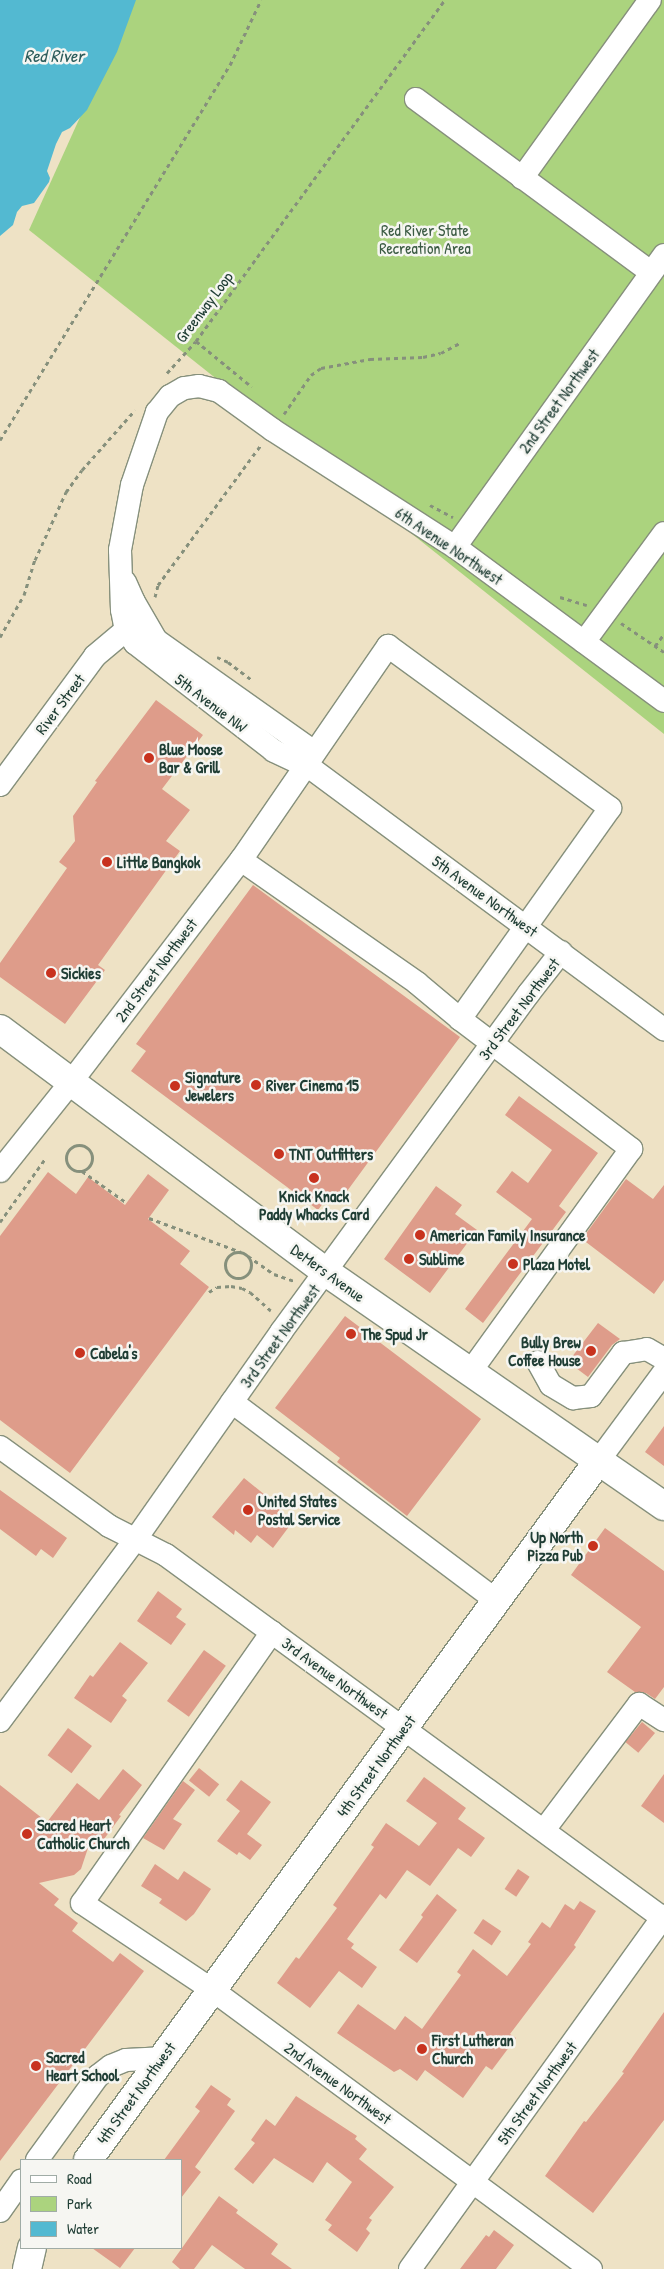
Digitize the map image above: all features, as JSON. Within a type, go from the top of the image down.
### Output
[{"type":"main road","name":"DeMers Avenue","points":[[0,1029],[326,1272],[664,1506]]},
{"type":"main road","name":"4th Street Northwest","points":[[89,2159],[210,1989],[404,1728],[599,1460]]},
{"type":"main road","points":[[27,2269],[32,2249]]},
{"type":"street","points":[[522,178],[650,0]]},
{"type":"street","points":[[416,100],[522,178],[658,263]]},
{"type":"street","name":"2nd Street Northwest","points":[[455,547],[658,263]]},
{"type":"street","name":"6th Avenue Northwest","points":[[126,630],[122,610],[120,572],[123,522],[132,485],[157,412],[170,396],[184,388],[209,387],[230,398],[273,430],[455,547],[664,701]]},
{"type":"street","points":[[584,642],[664,533]]},
{"type":"street","points":[[120,572],[134,602],[156,640],[310,758]]},
{"type":"street","name":"5th Avenue NW","points":[[126,630],[135,643],[152,658],[274,751],[310,758]]},
{"type":"street","name":"River Street","points":[[0,785],[95,656],[126,630]]},
{"type":"street","name":"2nd Street Northwest","points":[[0,1171],[71,1082],[241,860],[388,646],[610,808],[526,926]]},
{"type":"street","name":"5th Avenue Northwest","points":[[310,758],[526,926],[664,1029]]},
{"type":"street","points":[[241,860],[417,983],[460,1019],[494,1042],[631,1149],[470,1372]]},
{"type":"street","points":[[460,1019],[526,926]]},
{"type":"street","name":"3rd Street Northwest","points":[[0,1721],[135,1540],[326,1272],[562,952]]},
{"type":"street","points":[[538,1362],[551,1385],[573,1398],[591,1396],[623,1353],[647,1349],[664,1359]]},
{"type":"street","name":"4th Street Northwest","points":[[599,1460],[664,1372]]},
{"type":"street","points":[[232,1402],[496,1601]]},
{"type":"street","name":"3rd Avenue Northwest","points":[[0,1447],[109,1526],[166,1555],[664,1918]]},
{"type":"street","name":"2nd Avenue Northwest","points":[[272,1632],[82,1903],[210,1989],[591,2269]]},
{"type":"street","points":[[544,1830],[639,1704],[664,1720]]},
{"type":"street","name":"5th Street Northwest","points":[[410,2269],[664,1918]]},
{"type":"street","points":[[38,2159],[98,2076],[111,2066],[126,2060],[161,2058]]},
{"type":"street","points":[[0,2211],[20,2182]]},
{"type":"path","points":[[0,440],[230,65],[261,0]]},
{"type":"path","name":"Greenway Loop","points":[[165,375],[196,341],[444,0]]},
{"type":"path","points":[[155,606],[158,585],[312,375],[321,368],[370,359],[423,357],[440,353],[460,342]]},
{"type":"path","points":[[0,637],[24,595],[38,553],[66,492],[82,470],[141,403]]},
{"type":"path","points":[[655,646],[664,634]]},
{"type":"path","points":[[214,657],[228,662],[255,683]]},
{"type":"path","points":[[82,1171],[89,1166],[91,1154],[86,1147],[73,1146],[67,1152],[67,1165],[74,1170],[82,1171],[126,1203]]},
{"type":"path","points":[[0,1222],[45,1159]]},
{"type":"path","points":[[149,1218],[241,1252],[274,1274],[294,1281],[297,1287]]},
{"type":"path","points":[[241,1252],[229,1256],[225,1263],[230,1275],[238,1278],[249,1273],[252,1264],[248,1256]]},
{"type":"path","points":[[237,1287],[238,1278]]},
{"type":"path","points":[[209,1292],[217,1287],[237,1287],[250,1292],[270,1310],[278,1312]]},
{"type":"green space","name":"Red River State Recreation Area","points":[[133,0],[664,0],[664,734],[29,230]]},
{"type":"water","name":"Red River","points":[[0,0],[136,0],[117,52],[87,110],[70,128],[62,132],[56,144],[47,171],[50,178],[49,182],[34,203],[22,206],[17,212],[13,225],[0,236]]},
{"type":"building","points":[[156,700],[203,735],[162,789],[190,810],[166,841],[180,851],[98,965],[105,970],[65,1024],[0,977],[0,963],[67,868],[59,862],[75,841],[73,816],[97,782],[95,781]]},
{"type":"building","points":[[253,885],[460,1037],[342,1198],[332,1191],[318,1210],[131,1071],[146,1051],[136,1044]]},
{"type":"building","points":[[519,1096],[598,1153],[559,1206],[566,1212],[483,1323],[465,1309],[532,1219],[496,1192],[512,1171],[528,1183],[552,1150],[505,1115]]},
{"type":"building","name":"Cabela's","points":[[48,1172],[76,1194],[88,1177],[125,1205],[148,1174],[169,1190],[148,1219],[190,1251],[180,1264],[209,1287],[70,1473],[0,1420],[0,1236]]},
{"type":"building","points":[[626,1179],[653,1199],[664,1185],[664,1280],[654,1294],[582,1239]]},
{"type":"building","points":[[436,1186],[462,1205],[455,1214],[477,1230],[430,1293],[384,1259]]},
{"type":"building","points":[[345,1316],[481,1419],[407,1516],[337,1462],[340,1458],[275,1408]]},
{"type":"building","points":[[598,1323],[620,1339],[612,1345],[588,1377],[568,1362]]},
{"type":"building","points":[[664,1426],[664,1466],[645,1452]]},
{"type":"building","name":"United States Postal Service","points":[[244,1478],[281,1508],[277,1513],[291,1524],[273,1548],[257,1535],[251,1543],[235,1530],[234,1535],[212,1517]]},
{"type":"building","points":[[0,1490],[67,1538],[53,1558],[41,1549],[36,1556],[0,1529]]},
{"type":"building","points":[[605,1528],[664,1571],[664,1687],[655,1699],[646,1693],[635,1692],[607,1672],[641,1627],[571,1575]]},
{"type":"building","points":[[158,1591],[182,1609],[176,1617],[186,1624],[171,1645],[137,1621]]},
{"type":"building","points":[[120,1642],[148,1663],[122,1696],[127,1700],[111,1723],[74,1698],[90,1675],[93,1677]]},
{"type":"building","points":[[204,1650],[226,1666],[189,1717],[167,1701]]},
{"type":"building","points":[[642,1722],[655,1733],[638,1753],[625,1742]]},
{"type":"building","points":[[68,1728],[92,1746],[71,1773],[48,1755]]},
{"type":"building","points":[[199,1768],[219,1784],[209,1797],[189,1780]]},
{"type":"building","name":"Sacred Heart School","points":[[123,1769],[142,1785],[96,1850],[89,1845],[81,1869],[74,1875],[39,1883],[59,1899],[54,1905],[78,1923],[72,1931],[113,1962],[120,1953],[144,1971],[0,2161],[0,1785],[47,1822],[77,1783],[99,1800]]},
{"type":"building","points":[[664,1774],[664,1823],[641,1806]]},
{"type":"building","points":[[424,1777],[466,1808],[458,1819],[485,1838],[471,1857],[458,1848],[430,1886],[407,1870],[386,1899],[380,1894],[347,1939],[354,1944],[351,1948],[377,1967],[362,1988],[339,1971],[310,2008],[277,1983],[296,1957],[299,1959],[337,1908],[333,1905],[374,1847],[371,1845],[386,1823],[419,1846],[437,1823],[406,1801]]},
{"type":"building","points":[[241,1780],[271,1802],[247,1834],[262,1845],[250,1860],[239,1852],[237,1855],[217,1841],[240,1811],[226,1800]]},
{"type":"building","points":[[183,1781],[195,1790],[173,1819],[182,1824],[164,1850],[143,1838]]},
{"type":"building","points":[[155,1864],[178,1880],[184,1871],[211,1889],[194,1914],[186,1921],[159,1903],[162,1899],[141,1886]]},
{"type":"building","points":[[518,1869],[530,1877],[516,1897],[505,1889]]},
{"type":"building","points":[[437,1894],[457,1910],[417,1963],[399,1950]]},
{"type":"building","points":[[580,1901],[596,1911],[574,1945],[576,1947],[510,2034],[516,2038],[492,2070],[486,2066],[463,2098],[425,2070],[417,2081],[400,2069],[394,2072],[337,2033],[358,2004],[395,2030],[405,2016],[422,2029],[461,1975],[457,1972],[473,1949],[507,1976],[531,1944],[528,1942],[542,1922],[550,1928],[565,1904],[574,1910]]},
{"type":"building","points":[[483,1919],[501,1931],[492,1945],[473,1933]]},
{"type":"building","points":[[664,2012],[664,2120],[593,2213],[545,2176],[584,2121],[586,2122],[624,2073],[622,2072]]},
{"type":"building","points":[[211,2085],[231,2099],[227,2105],[235,2111],[195,2167],[201,2172],[182,2197],[182,2159],[165,2159],[200,2111],[195,2107]]},
{"type":"building","points":[[296,2096],[357,2136],[355,2139],[367,2149],[359,2159],[394,2187],[369,2218],[372,2220],[366,2229],[370,2233],[357,2252],[328,2230],[332,2225],[325,2220],[352,2182],[327,2162],[313,2183],[274,2158],[253,2184],[234,2169],[255,2143],[251,2140],[266,2119],[275,2126]]},
{"type":"building","points":[[219,2196],[238,2210],[236,2213],[278,2244],[271,2254],[292,2269],[245,2269],[212,2245],[194,2269],[180,2269],[172,2262]]},
{"type":"building","points":[[494,2230],[514,2245],[496,2269],[460,2269],[486,2235],[489,2237]]},
{"type":"building","points":[[93,2249],[134,2249],[120,2268]]},
{"type":"place","name":"Blue Moose Bar & Grill","points":[[149,758]]},
{"type":"place","name":"Little Bangkok","points":[[107,862]]},
{"type":"place","name":"Sickies","points":[[51,973]]},
{"type":"place","name":"River Cinema 15","points":[[256,1085]]},
{"type":"place","name":"Signature Jewelers","points":[[175,1086]]},
{"type":"place","name":"TNT Outfitters","points":[[279,1154]]},
{"type":"place","name":"Knick Knack Paddy Whacks Card","points":[[314,1178]]},
{"type":"place","name":"American Family Insurance","points":[[420,1235]]},
{"type":"place","name":"Sublime","points":[[409,1259]]},
{"type":"place","name":"Plaza Motel","points":[[513,1264]]},
{"type":"place","name":"The Spud Jr","points":[[351,1334]]},
{"type":"place","name":"Bully Brew Coffee House","points":[[591,1351]]},
{"type":"place","name":"Cabela's","points":[[80,1353]]},
{"type":"place","name":"United States Postal Service","points":[[248,1510]]},
{"type":"place","name":"Up North Pizza Pub","points":[[593,1546]]},
{"type":"place","name":"Sacred Heart Catholic Church","points":[[27,1834]]},
{"type":"place","name":"First Lutheran Church","points":[[422,2049]]},
{"type":"place","name":"Sacred Heart School","points":[[36,2066]]}]
